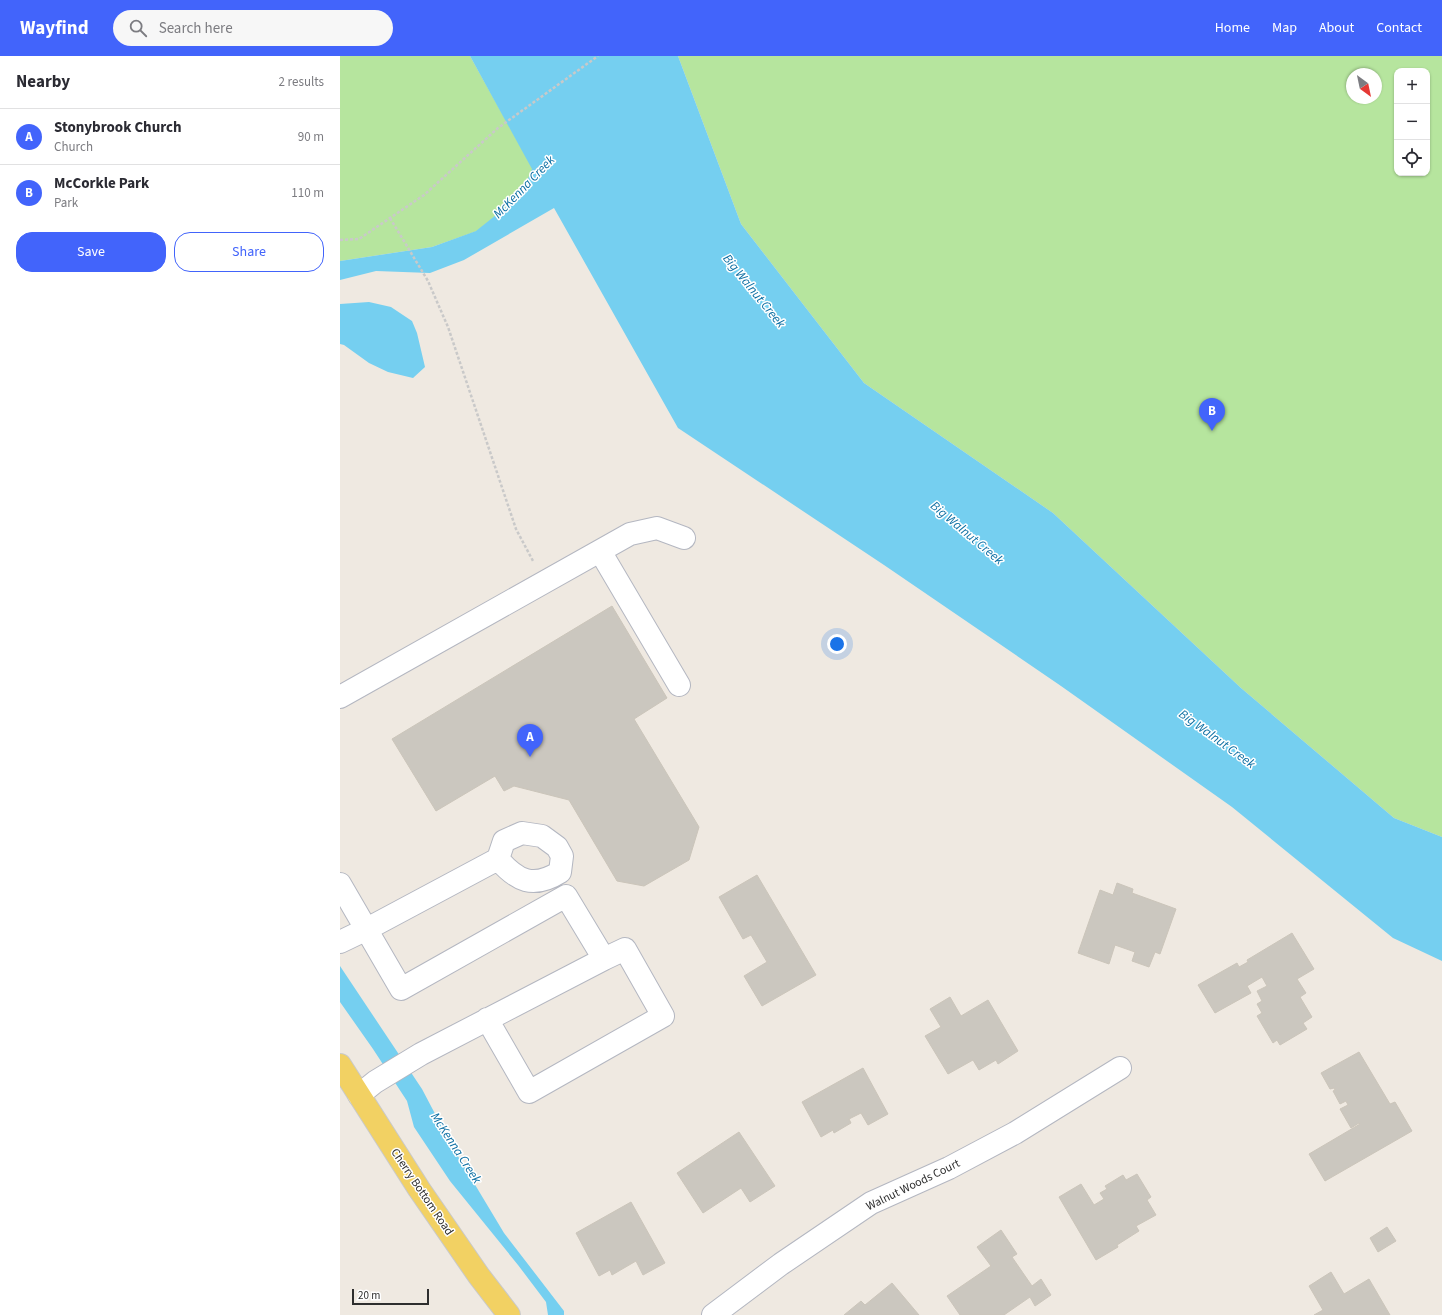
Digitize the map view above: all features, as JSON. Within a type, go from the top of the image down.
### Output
[{"type":"main road","name":"Cherry Bottom Road","points":[[340,1065],[367,1089],[419,1189],[501,1311]]},
{"type":"street","points":[[340,697],[630,534],[657,528],[684,538]]},
{"type":"street","points":[[600,551],[680,685]]},
{"type":"street","points":[[342,941],[498,859]]},
{"type":"street","points":[[340,884],[401,989],[566,896],[604,959]]},
{"type":"street","points":[[367,1089],[421,1054],[487,1019],[625,949],[663,1016],[529,1092],[487,1019]]},
{"type":"street","name":"Walnut Woods Court","points":[[713,1315],[781,1264],[871,1203],[949,1168],[1009,1136],[1120,1068]]},
{"type":"path","points":[[340,240],[359,239],[424,195],[498,128],[598,56]]},
{"type":"path","points":[[390,218],[428,281],[448,327],[516,529],[544,582]]},
{"type":"green space","points":[[340,56],[470,56],[533,169],[521,195],[477,231],[432,247],[340,261]]},
{"type":"green space","points":[[678,56],[1442,56],[1442,837],[1394,818],[1241,688],[1053,513],[864,383],[741,224]]},
{"type":"water","name":"Big Walnut Creek","points":[[470,56],[678,56],[741,224],[864,383],[1053,513],[1241,688],[1394,818],[1442,837],[1442,961],[1393,938],[1232,807],[1061,686],[884,565],[678,428],[554,208],[464,260],[430,273],[376,271],[340,280],[340,261],[432,247],[476,231],[521,195],[532,169]]},
{"type":"water","points":[[369,302],[391,307],[412,321],[417,333],[425,367],[413,378],[388,372],[369,363],[344,345],[340,344],[340,304]]},
{"type":"water","points":[[340,966],[422,1089],[453,1148],[504,1233],[564,1311],[564,1315],[548,1315],[546,1302],[450,1181],[414,1127],[407,1101],[340,1002]]},
{"type":"building","points":[[612,606],[667,698],[634,719],[699,827],[689,860],[644,886],[617,881],[569,800],[514,786],[504,791],[495,776],[436,811],[392,739]]},
{"type":"building","points":[[757,875],[816,975],[762,1006],[744,976],[767,962],[751,935],[743,939],[719,897]]},
{"type":"building","points":[[1117,883],[1133,889],[1132,893],[1176,909],[1160,954],[1155,952],[1149,967],[1132,961],[1135,952],[1115,945],[1109,964],[1078,953],[1100,890],[1113,895]]},
{"type":"building","points":[[1292,933],[1314,969],[1297,979],[1306,993],[1300,997],[1312,1017],[1303,1023],[1307,1029],[1280,1045],[1277,1040],[1273,1043],[1257,1016],[1262,1013],[1257,1004],[1262,1001],[1257,991],[1267,986],[1262,977],[1247,986],[1251,993],[1215,1013],[1198,985],[1237,963],[1239,967],[1248,962],[1247,960]]},
{"type":"building","points":[[950,997],[961,1016],[988,1000],[1018,1051],[998,1064],[996,1060],[979,1070],[973,1060],[948,1074],[925,1036],[941,1027],[930,1009]]},
{"type":"building","points":[[1359,1052],[1390,1104],[1395,1102],[1412,1131],[1325,1181],[1309,1154],[1360,1124],[1359,1123],[1351,1128],[1340,1109],[1348,1105],[1346,1101],[1340,1104],[1333,1091],[1335,1090],[1334,1088],[1330,1089],[1321,1073]]},
{"type":"building","points":[[863,1068],[888,1114],[868,1125],[861,1113],[849,1119],[851,1123],[834,1133],[833,1130],[821,1137],[802,1102]]},
{"type":"building","points":[[739,1132],[775,1186],[750,1202],[741,1188],[703,1213],[677,1173]]},
{"type":"building","points":[[1137,1174],[1151,1197],[1147,1200],[1156,1215],[1136,1226],[1139,1231],[1117,1245],[1118,1247],[1096,1260],[1059,1197],[1081,1184],[1094,1205],[1104,1199],[1100,1193],[1107,1189],[1105,1186],[1123,1175],[1126,1180]]},
{"type":"building","points":[[631,1202],[665,1263],[643,1275],[636,1261],[612,1275],[610,1270],[599,1276],[576,1233]]},
{"type":"building","points":[[1387,1227],[1396,1241],[1378,1252],[1370,1238]]},
{"type":"building","points":[[1001,1230],[1017,1254],[1012,1257],[1032,1286],[1041,1279],[1051,1295],[1035,1306],[1030,1297],[1004,1315],[960,1315],[947,1296],[991,1266],[977,1247]]},
{"type":"building","points":[[1331,1272],[1344,1294],[1369,1279],[1390,1315],[1314,1315],[1323,1310],[1309,1286]]},
{"type":"building","points":[[892,1283],[919,1315],[844,1315],[861,1301],[865,1305]]},
{"type":"place","name":"McCorkle Park","points":[[1212,431]]},
{"type":"place","name":"Stonybrook Church","points":[[530,757]]},
{"type":"water label","name":"McKenna Creek","points":[[524,187]]},
{"type":"water label","name":"McKenna Creek","points":[[456,1148]]}]
